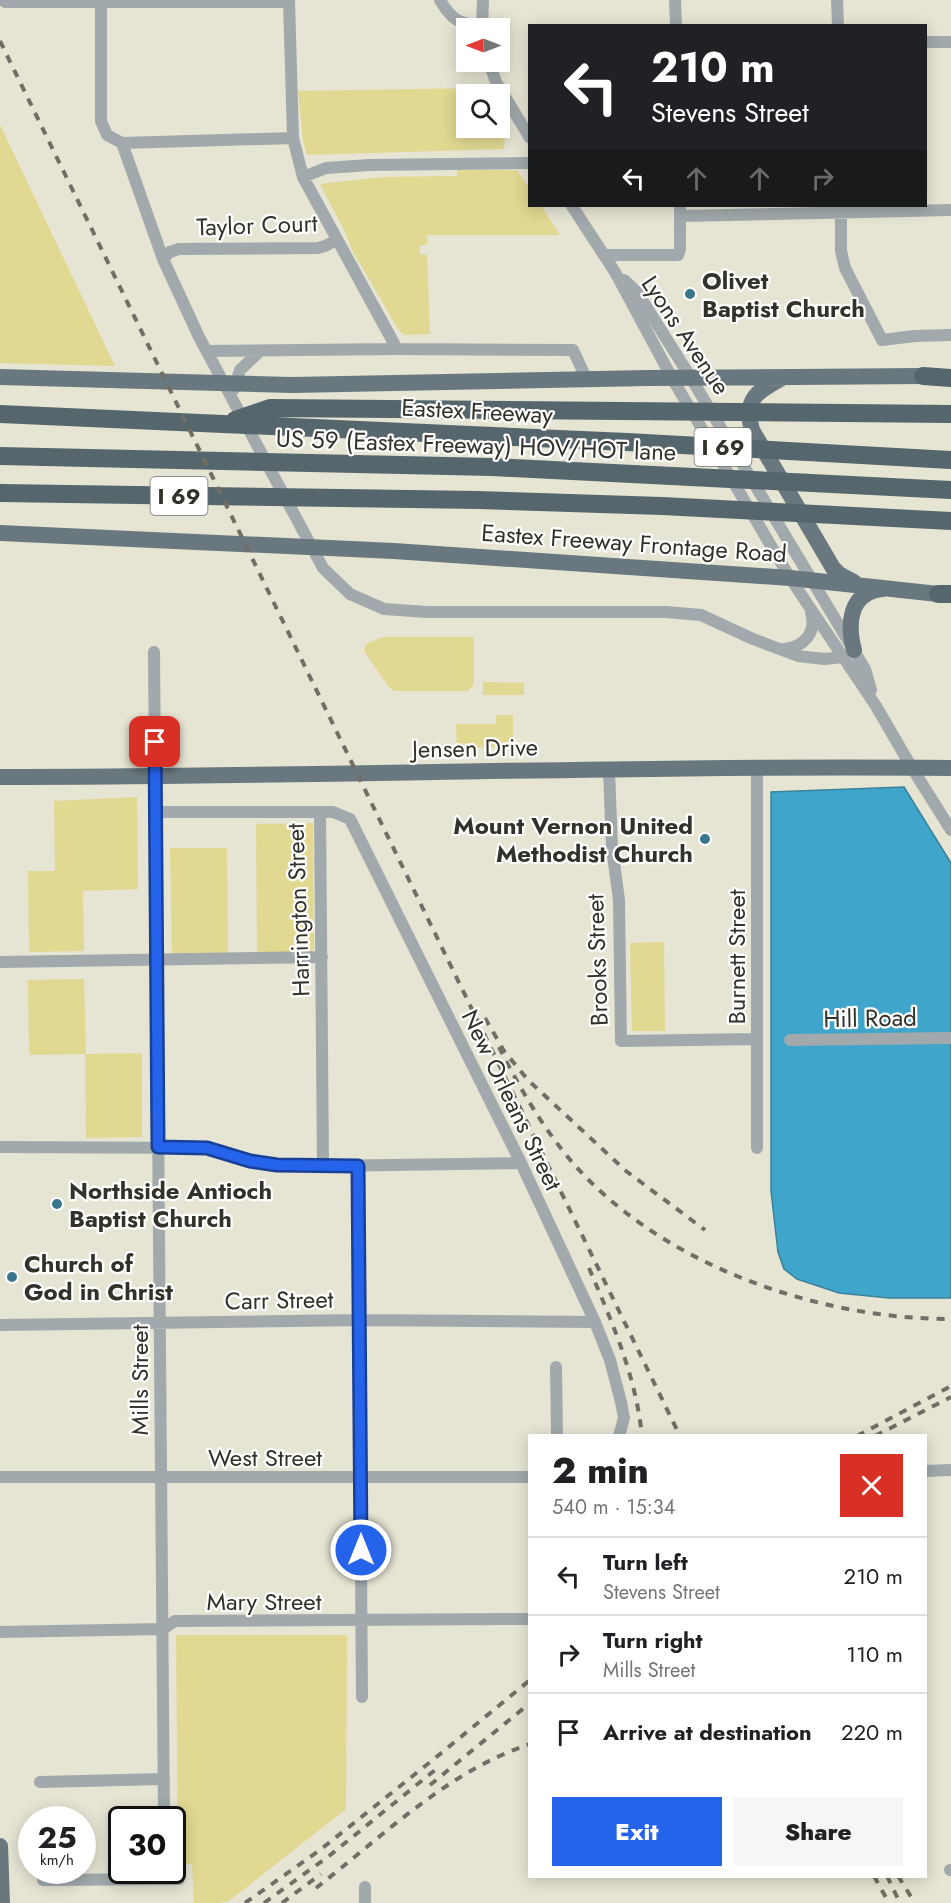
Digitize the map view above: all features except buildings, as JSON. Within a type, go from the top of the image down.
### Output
[{"type":"highway","points":[[923,376],[951,377]]},
{"type":"highway","points":[[225,423],[270,408],[951,414]]},
{"type":"highway","name":"Eastex Freeway","points":[[0,414],[627,442],[951,460]]},
{"type":"highway","name":"US 59 (Eastex Freeway) HOV/HOT lane","points":[[0,456],[492,467],[951,490]]},
{"type":"highway","name":"I 69","points":[[0,493],[358,498],[662,506],[951,521]]},
{"type":"highway","points":[[843,515],[951,533]]},
{"type":"main road","points":[[0,377],[292,385],[923,376]]},
{"type":"main road","points":[[784,377],[766,386],[751,401],[748,407],[748,417],[752,430],[832,568],[861,585]]},
{"type":"main road","name":"Eastex Freeway Frontage Road","points":[[0,533],[394,551],[790,578],[947,595]]},
{"type":"main road","points":[[849,654],[849,625],[857,605],[869,593],[877,589],[891,588]]},
{"type":"main road","name":"Jensen Drive","points":[[0,777],[156,777],[757,766],[951,768]]},
{"type":"main road","points":[[0,1846],[2,1903]]},
{"type":"street","points":[[440,0],[456,20]]},
{"type":"street","points":[[482,18],[483,0]]},
{"type":"street","points":[[675,0],[676,24]]},
{"type":"street","points":[[837,0],[838,24]]},
{"type":"street","points":[[101,1],[101,122],[107,135],[122,143],[293,138]]},
{"type":"street","points":[[5,2],[289,1],[293,138],[303,177],[336,240]]},
{"type":"street","points":[[927,42],[951,42]]},
{"type":"street","points":[[492,72],[496,82],[528,135]]},
{"type":"street","points":[[122,143],[164,259],[199,337],[323,568],[350,594],[384,609],[427,612],[666,612],[701,615],[753,639],[798,656],[824,659],[849,654]]},
{"type":"street","points":[[303,177],[326,168],[369,165],[528,163]]},
{"type":"street","name":"Lyons Avenue","points":[[573,207],[615,272],[672,378],[790,578],[810,609],[864,669],[876,706],[951,830]]},
{"type":"street","points":[[841,209],[841,251],[845,268],[882,340],[951,335]]},
{"type":"street","points":[[604,255],[678,255],[680,211],[951,210]]},
{"type":"street","name":"Taylor Court","points":[[164,259],[170,252],[179,249],[318,248],[336,240],[398,349]]},
{"type":"street","name":"Lyons Avenue","points":[[615,272],[637,292],[692,378],[813,580],[849,654]]},
{"type":"street","points":[[208,351],[573,350],[587,380]]},
{"type":"street","points":[[232,396],[240,370],[260,351]]},
{"type":"street","points":[[783,650],[796,648],[811,634],[813,619],[810,609]]},
{"type":"street","name":"Mills Street","points":[[154,652],[164,1806]]},
{"type":"street","name":"Burnett Street","points":[[757,766],[757,1148]]},
{"type":"street","name":"Brooks Street","points":[[609,770],[612,848],[619,900],[621,1041],[757,1039]]},
{"type":"street","name":"Harrington Street","points":[[156,812],[320,812],[323,1166]]},
{"type":"street","name":"New Orleans Street","points":[[320,812],[333,812],[351,819],[521,1163],[596,1322],[621,1402],[624,1418],[620,1434]]},
{"type":"street","points":[[0,962],[321,957]]},
{"type":"street","name":"Hill Road","points":[[790,1040],[951,1038]]},
{"type":"street","points":[[0,1148],[207,1148],[250,1161],[277,1165],[521,1163]]},
{"type":"street","points":[[358,1166],[362,1696]]},
{"type":"street","name":"Carr Street","points":[[0,1324],[359,1320],[596,1322]]},
{"type":"street","points":[[556,1367],[557,1434]]},
{"type":"street","points":[[927,1471],[951,1470]]},
{"type":"street","name":"West Street","points":[[0,1477],[528,1477]]},
{"type":"street","name":"Mary Street","points":[[0,1632],[163,1629],[175,1622],[528,1619]]},
{"type":"street","points":[[40,1782],[164,1779]]},
{"type":"street","points":[[365,1887],[365,1903]]},
{"type":"shaded area","points":[[456,88],[456,138],[505,138],[504,149],[307,155],[303,142],[298,91]]},
{"type":"shaded area","points":[[0,125],[115,366],[0,363]]},
{"type":"shaded area","points":[[457,170],[517,170],[528,186],[528,207],[542,207],[560,235],[427,235],[427,245],[420,245],[420,254],[427,255],[430,334],[404,335],[398,329],[352,250],[320,184],[383,177],[457,176]]},
{"type":"shaded area","points":[[383,637],[474,637],[474,684],[468,691],[394,691],[364,651],[366,644]]},
{"type":"shaded area","points":[[483,682],[524,683],[524,695],[483,695]]},
{"type":"shaded area","points":[[496,715],[513,715],[513,747],[457,748],[456,724],[496,724]]},
{"type":"shaded area","points":[[137,797],[138,889],[83,891],[84,951],[29,952],[28,871],[55,871],[54,801]]},
{"type":"shaded area","points":[[313,823],[314,949],[309,953],[257,953],[256,824]]},
{"type":"shaded area","points":[[170,848],[227,848],[228,954],[172,955]]},
{"type":"shaded area","points":[[664,942],[665,1031],[632,1031],[630,943]]},
{"type":"shaded area","points":[[84,979],[86,1054],[142,1053],[142,1137],[86,1138],[85,1054],[29,1055],[28,980]]},
{"type":"shaded area","points":[[176,1635],[347,1635],[346,1809],[229,1901],[194,1903],[192,1864],[186,1864],[186,1806],[177,1806]]},
{"type":"water","points":[[904,787],[951,863],[951,1298],[889,1298],[839,1293],[797,1279],[784,1269],[778,1252],[771,1191],[771,792]]},
{"type":"railway","points":[[0,41],[679,1434]]},
{"type":"railway","points":[[485,1018],[504,1051],[528,1080],[626,1171],[705,1230]]},
{"type":"railway","points":[[499,1047],[532,1107],[572,1162],[608,1198],[650,1230],[696,1257],[745,1279],[796,1296],[848,1309],[900,1316],[951,1319]]},
{"type":"railway","points":[[589,1268],[629,1371],[642,1434]]},
{"type":"railway","points":[[861,1434],[951,1386]]},
{"type":"railway","points":[[879,1434],[951,1397]]},
{"type":"railway","points":[[245,1903],[320,1850],[528,1682]]},
{"type":"railway","points":[[430,1785],[528,1705]]},
{"type":"railway","points":[[316,1888],[444,1788],[500,1756],[528,1745]]},
{"type":"railway","points":[[264,1903],[329,1856],[435,1770]]},
{"type":"railway","points":[[282,1903],[321,1874]]},
{"type":"railway","points":[[875,1878],[889,1903]]},
{"type":"railway","points":[[888,1878],[900,1903]]},
{"type":"railway","points":[[899,1878],[915,1903]]},
{"type":"place","name":"Olivet Baptist Church","points":[[690,294]]},
{"type":"place","name":"Mount Vernon United Methodist Church","points":[[705,839]]},
{"type":"place","name":"Northside Antioch Baptist Church","points":[[57,1204]]},
{"type":"place","name":"Church of God in Christ","points":[[12,1277]]},
{"type":"route","points":[[155,742],[158,1147],[207,1148],[250,1161],[277,1165],[358,1166],[361,1550]]}]
